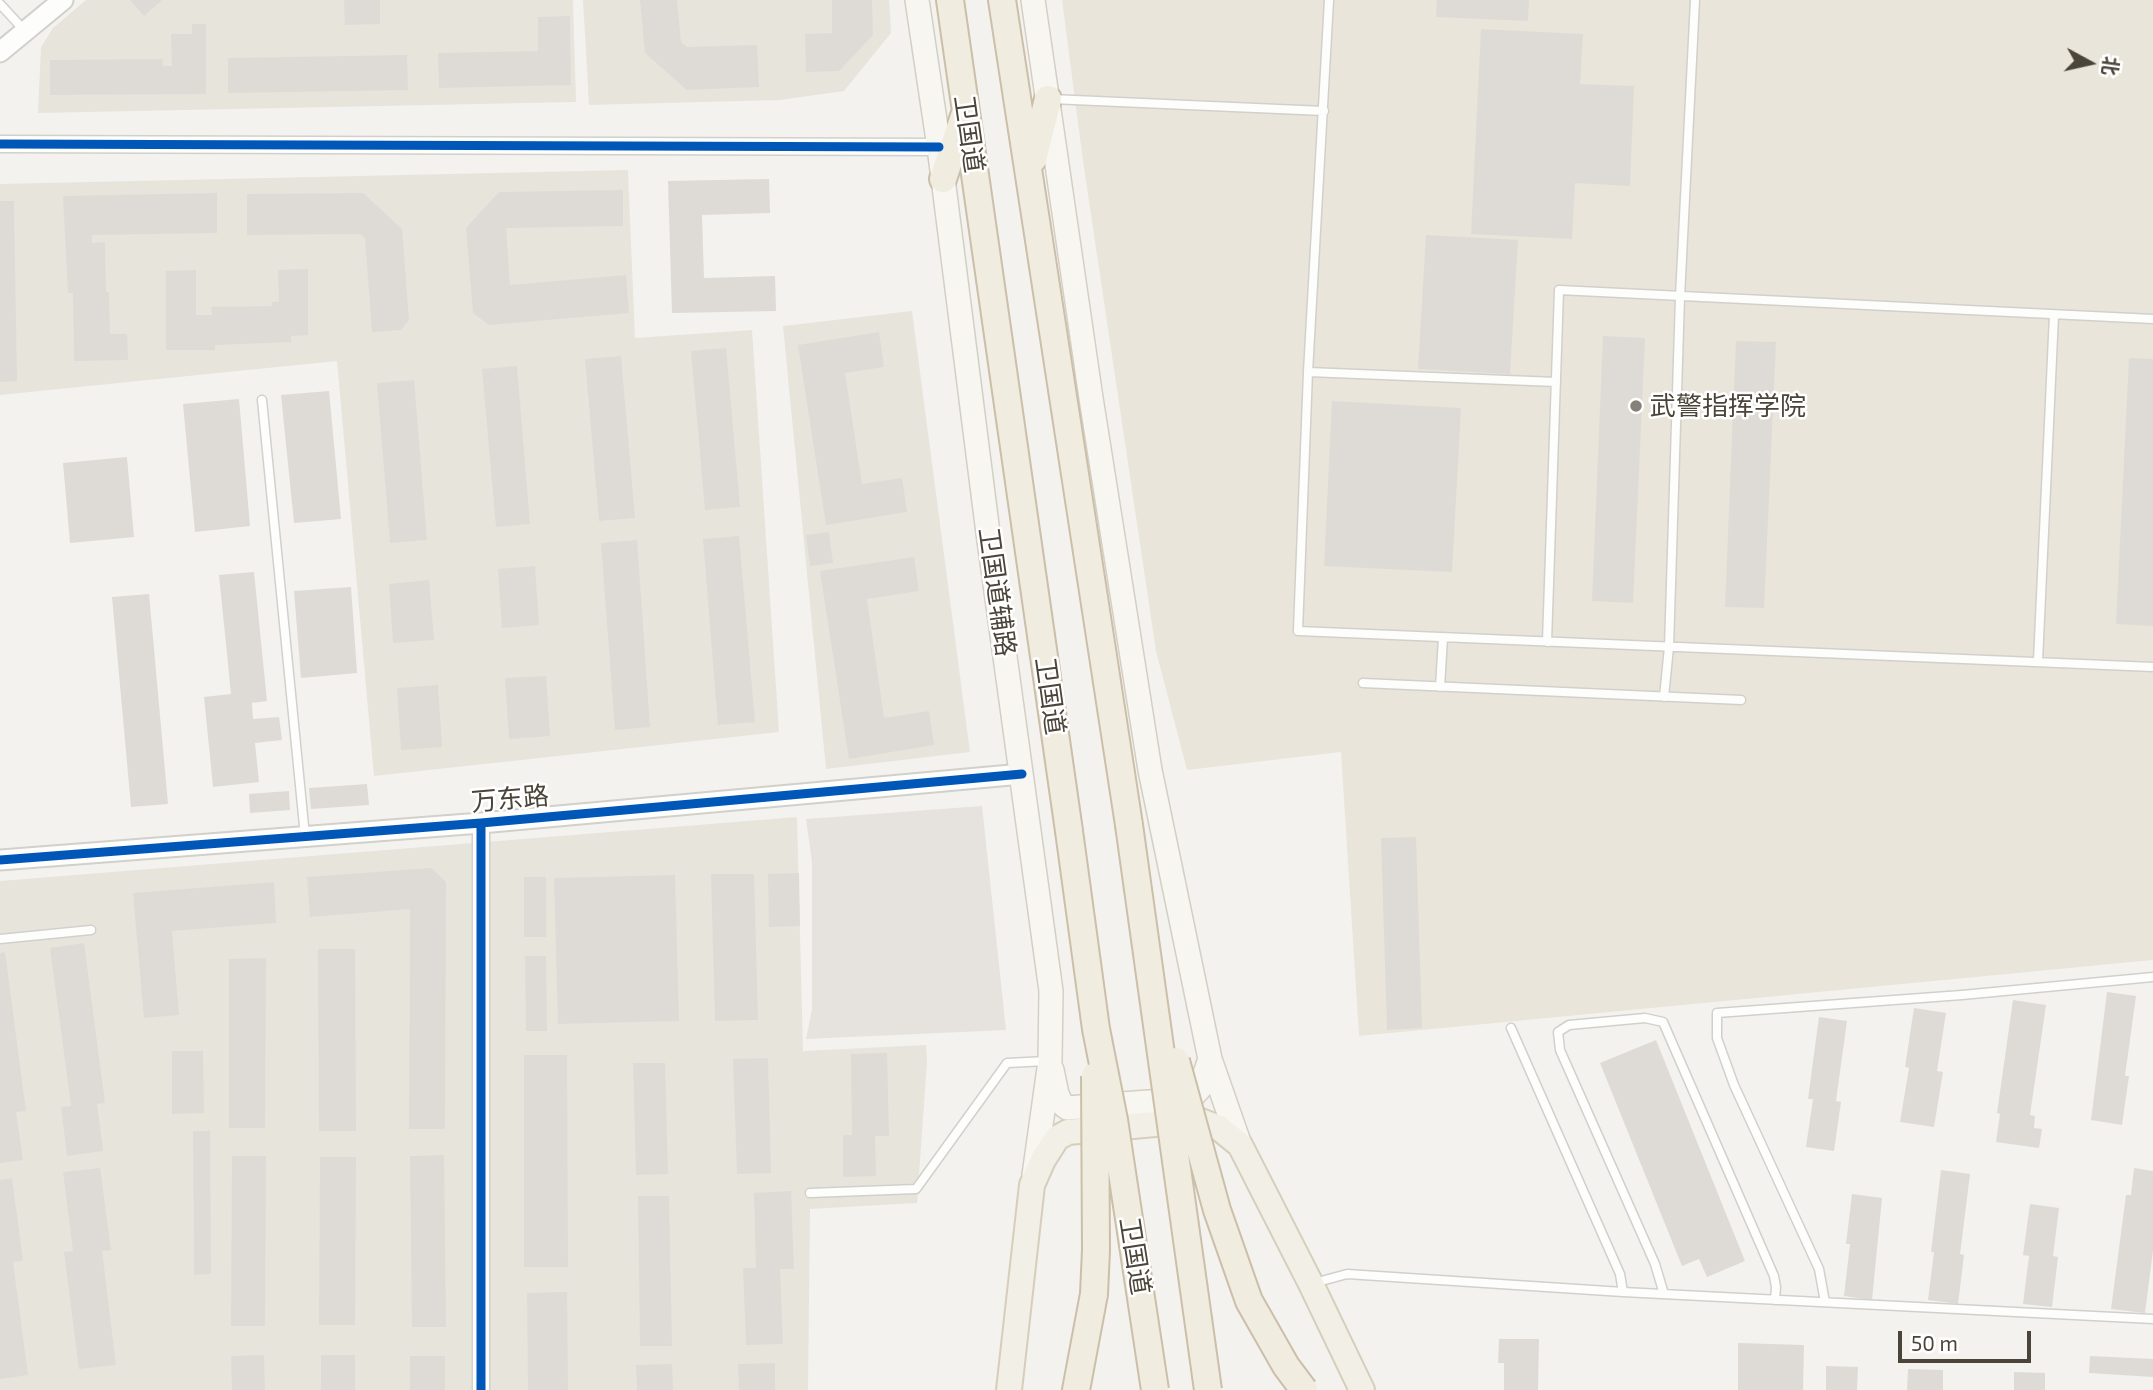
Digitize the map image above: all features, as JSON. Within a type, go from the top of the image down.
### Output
[{"type":"highway","name":"卫国道","points":[[950,0],[1096,1029],[1114,1120],[1155,1390]]},
{"type":"highway","name":"卫国道","points":[[1003,0],[1129,825],[1208,1390]]},
{"type":"highway","points":[[1030,171],[1048,99]]},
{"type":"highway","points":[[943,179],[966,111]]},
{"type":"highway","points":[[1147,957],[1217,1209],[1249,1301],[1286,1366],[1304,1390]]},
{"type":"highway","points":[[1076,1390],[1094,1294],[1096,1029]]},
{"type":"main road","name":"卫国道辅路","points":[[918,0],[1051,991],[1050,1060],[1032,1185]]},
{"type":"main road","points":[[1033,0],[1137,694],[1150,770],[1210,1059],[1240,1145],[1362,1390]]},
{"type":"main road","points":[[1011,52],[1048,99]]},
{"type":"main road","points":[[1050,1060],[1057,1094],[1067,1108],[1190,1099],[1200,1088],[1210,1059]]},
{"type":"main road","points":[[1009,1390],[1032,1185],[1057,1138],[1068,1132],[1198,1121],[1219,1128],[1240,1145]]},
{"type":"street","points":[[0,52],[63,0]]},
{"type":"street","points":[[0,144],[939,147]]},
{"type":"street","name":"万东路","points":[[0,860],[481,823],[1022,774]]},
{"type":"street","points":[[481,823],[481,1390]]},
{"type":"lane","points":[[1329,0],[1308,372],[1298,631],[2153,667]]},
{"type":"lane","points":[[1664,696],[1669,647],[1680,297],[1695,0]]},
{"type":"lane","points":[[0,4],[26,32]]},
{"type":"lane","points":[[1048,99],[1324,111]]},
{"type":"lane","points":[[1546,642],[1559,290],[2153,319]]},
{"type":"lane","points":[[2038,661],[2054,315]]},
{"type":"lane","points":[[1308,372],[1556,382]]},
{"type":"lane","points":[[262,400],[305,836]]},
{"type":"lane","points":[[1440,687],[1443,638]]},
{"type":"lane","points":[[1363,684],[1741,700]]},
{"type":"lane","points":[[0,939],[91,930]]},
{"type":"lane","points":[[1825,1302],[1819,1269],[1730,1073],[1717,1038],[1717,1013],[1962,995],[2153,977]]},
{"type":"lane","points":[[1664,1294],[1655,1264],[1560,1050],[1558,1032],[1569,1024],[1645,1018],[1663,1022],[1774,1276],[1775,1300]]},
{"type":"lane","points":[[1511,1028],[1620,1274],[1623,1292]]},
{"type":"lane","points":[[810,1194],[916,1189],[1007,1063],[1050,1060]]},
{"type":"lane","points":[[1311,1284],[1347,1274],[1623,1292],[2153,1319]]},
{"type":"shaded area","points":[[86,0],[573,0],[576,102],[38,113],[41,47],[53,28]]},
{"type":"shaded area","points":[[583,0],[889,0],[891,33],[844,91],[780,100],[589,105]]},
{"type":"shaded area","name":"武警指挥学院","points":[[1062,0],[2153,0],[2153,960],[1359,1036],[1341,752],[1187,770],[1156,651],[1083,161]]},
{"type":"shaded area","points":[[628,170],[635,338],[752,330],[779,732],[374,776],[337,361],[0,395],[0,184]]},
{"type":"shaded area","points":[[912,311],[970,752],[826,769],[783,326]]},
{"type":"shaded area","points":[[982,806],[1006,1030],[806,1039],[812,1009],[812,862],[806,819]]},
{"type":"shaded area","points":[[797,817],[803,1051],[926,1045],[927,1062],[917,1203],[810,1209],[808,1390],[0,1390],[0,881]]},
{"type":"building","points":[[130,0],[162,0],[144,16]]},
{"type":"building","points":[[344,0],[380,0],[380,24],[345,25]]},
{"type":"building","points":[[640,0],[677,0],[681,42],[687,47],[757,45],[759,87],[687,90],[645,53]]},
{"type":"building","points":[[832,0],[872,0],[873,35],[839,71],[806,72],[805,34],[832,33]]},
{"type":"building","points":[[1437,0],[1529,0],[1528,21],[1436,17]]},
{"type":"building","points":[[570,16],[571,85],[439,88],[438,53],[538,51],[538,17]]},
{"type":"building","points":[[192,24],[206,24],[206,94],[50,95],[50,60],[162,59],[163,66],[172,66],[171,34],[192,34]]},
{"type":"building","points":[[1481,29],[1583,34],[1580,84],[1634,86],[1630,186],[1575,183],[1572,239],[1471,234]]},
{"type":"building","points":[[407,55],[408,90],[228,93],[228,58]]},
{"type":"building","points":[[769,179],[770,213],[702,215],[704,278],[775,276],[776,311],[672,313],[668,181]]},
{"type":"building","points":[[623,190],[623,226],[506,228],[510,285],[626,275],[629,313],[489,325],[473,313],[466,228],[499,192]]},
{"type":"building","points":[[217,193],[217,233],[92,235],[92,243],[105,242],[110,334],[127,334],[128,360],[74,361],[73,293],[68,293],[63,196]]},
{"type":"building","points":[[363,193],[402,229],[409,320],[401,330],[372,332],[365,238],[360,234],[247,235],[247,194]]},
{"type":"building","points":[[0,201],[14,201],[17,381],[0,382]]},
{"type":"building","points":[[1426,235],[1518,240],[1510,374],[1418,369]]},
{"type":"building","points":[[308,269],[308,335],[291,336],[291,342],[215,345],[215,350],[166,350],[166,271],[196,270],[196,315],[212,315],[211,307],[272,306],[272,302],[279,302],[278,270]]},
{"type":"building","points":[[879,332],[884,367],[845,373],[862,484],[902,478],[907,512],[826,525],[798,345]]},
{"type":"building","points":[[1603,336],[1645,338],[1633,603],[1592,601]]},
{"type":"building","points":[[1736,341],[1776,342],[1764,608],[1725,607]]},
{"type":"building","points":[[726,348],[740,507],[705,510],[691,351]]},
{"type":"building","points":[[621,356],[635,518],[599,521],[585,359]]},
{"type":"building","points":[[2129,358],[2153,359],[2153,626],[2116,624]]},
{"type":"building","points":[[517,366],[530,524],[496,527],[482,369]]},
{"type":"building","points":[[414,380],[427,540],[390,543],[377,383]]},
{"type":"building","points":[[329,391],[341,519],[294,523],[281,395]]},
{"type":"building","points":[[239,399],[250,526],[195,532],[183,404]]},
{"type":"building","points":[[1332,401],[1461,408],[1452,572],[1324,566]]},
{"type":"building","points":[[127,457],[134,537],[70,543],[63,463]]},
{"type":"building","points":[[829,532],[833,563],[810,566],[806,535]]},
{"type":"building","points":[[739,536],[755,722],[718,725],[703,539]]},
{"type":"building","points":[[637,540],[650,727],[615,730],[601,543]]},
{"type":"building","points":[[914,557],[919,591],[867,599],[884,718],[929,711],[934,745],[849,759],[820,571]]},
{"type":"building","points":[[535,566],[539,625],[502,628],[498,569]]},
{"type":"building","points":[[254,572],[267,701],[252,703],[253,719],[279,717],[282,740],[255,743],[259,782],[213,787],[204,697],[231,694],[219,575]]},
{"type":"building","points":[[429,580],[434,640],[393,643],[389,584]]},
{"type":"building","points":[[351,587],[357,673],[301,678],[294,591]]},
{"type":"building","points":[[149,594],[168,804],[131,807],[112,597]]},
{"type":"building","points":[[546,676],[550,736],[509,739],[505,678]]},
{"type":"building","points":[[438,685],[442,747],[401,750],[397,688]]},
{"type":"building","points":[[367,784],[369,805],[311,809],[309,788]]},
{"type":"building","points":[[289,791],[290,810],[250,813],[249,794]]},
{"type":"building","points":[[1416,837],[1422,1028],[1387,1030],[1381,838]]},
{"type":"building","points":[[431,868],[446,882],[445,1129],[409,1129],[410,909],[310,917],[307,877]]},
{"type":"building","points":[[799,873],[800,926],[769,927],[768,874]]},
{"type":"building","points":[[711,874],[754,874],[758,1020],[715,1021]]},
{"type":"building","points":[[675,875],[679,1021],[558,1024],[554,878]]},
{"type":"building","points":[[524,877],[546,877],[546,937],[524,937]]},
{"type":"building","points":[[274,882],[276,923],[172,931],[179,1015],[144,1018],[133,893]]},
{"type":"building","points":[[84,943],[105,1103],[97,1104],[103,1151],[67,1156],[61,1107],[71,1106],[50,948]]},
{"type":"building","points":[[318,949],[355,949],[356,1131],[319,1131]]},
{"type":"building","points":[[5,952],[26,1111],[16,1112],[23,1160],[0,1163],[0,953]]},
{"type":"building","points":[[525,956],[546,956],[547,1031],[526,1031]]},
{"type":"building","points":[[266,958],[265,1128],[229,1128],[229,959]]},
{"type":"building","points":[[2107,992],[2136,996],[2125,1076],[2129,1076],[2122,1125],[2091,1120]]},
{"type":"building","points":[[2013,1000],[2046,1005],[2030,1115],[2035,1116],[2034,1128],[2042,1129],[2039,1148],[1996,1142],[2000,1114],[1997,1113]]},
{"type":"building","points":[[1914,1008],[1946,1013],[1937,1071],[1943,1072],[1934,1127],[1900,1122],[1909,1068],[1905,1067]]},
{"type":"building","points":[[1819,1017],[1847,1021],[1836,1101],[1841,1102],[1834,1151],[1806,1147],[1813,1099],[1808,1099]]},
{"type":"building","points":[[1656,1040],[1745,1261],[1707,1277],[1699,1259],[1682,1266],[1600,1063]]},
{"type":"building","points":[[172,1051],[203,1051],[204,1113],[172,1114]]},
{"type":"building","points":[[887,1053],[889,1136],[875,1136],[876,1176],[843,1177],[843,1135],[852,1135],[851,1054]]},
{"type":"building","points":[[524,1055],[567,1055],[568,1267],[524,1267]]},
{"type":"building","points":[[768,1058],[771,1173],[737,1174],[733,1059]]},
{"type":"building","points":[[633,1063],[665,1063],[668,1174],[636,1175]]},
{"type":"building","points":[[193,1131],[210,1131],[211,1274],[194,1275]]},
{"type":"building","points":[[444,1155],[446,1327],[412,1327],[410,1156]]},
{"type":"building","points":[[232,1156],[266,1156],[265,1326],[231,1326]]},
{"type":"building","points":[[320,1157],[356,1157],[355,1325],[319,1325]]},
{"type":"building","points":[[100,1168],[111,1250],[102,1251],[116,1365],[79,1369],[64,1252],[73,1251],[63,1172]]},
{"type":"building","points":[[2134,1168],[2153,1171],[2153,1251],[2145,1313],[2111,1309],[2126,1195],[2131,1195]]},
{"type":"building","points":[[1941,1170],[1970,1174],[1960,1254],[1964,1255],[1958,1304],[1928,1300]]},
{"type":"building","points":[[12,1178],[23,1261],[13,1262],[28,1375],[0,1379],[0,1180]]},
{"type":"building","points":[[791,1191],[794,1269],[780,1269],[783,1344],[746,1345],[743,1268],[756,1268],[754,1193]]},
{"type":"building","points":[[1852,1194],[1882,1198],[1872,1300],[1844,1296]]},
{"type":"building","points":[[638,1196],[669,1196],[672,1346],[640,1346]]},
{"type":"building","points":[[2030,1204],[2059,1208],[2053,1256],[2058,1257],[2052,1307],[2023,1304],[2029,1256],[2023,1255]]},
{"type":"building","points":[[567,1292],[568,1390],[528,1390],[527,1293]]},
{"type":"building","points":[[1499,1339],[1539,1339],[1538,1390],[1504,1390],[1504,1363],[1498,1363]]},
{"type":"building","points":[[1738,1343],[1804,1345],[1803,1390],[1738,1390]]},
{"type":"building","points":[[264,1355],[265,1390],[232,1390],[231,1356]]},
{"type":"building","points":[[321,1355],[355,1355],[355,1390],[321,1390]]},
{"type":"building","points":[[410,1356],[445,1356],[445,1390],[410,1390]]},
{"type":"building","points":[[2090,1356],[2153,1359],[2153,1377],[2089,1373]]},
{"type":"building","points":[[775,1363],[775,1390],[739,1390],[738,1364]]},
{"type":"building","points":[[672,1364],[673,1390],[637,1390],[636,1365]]},
{"type":"building","points":[[1826,1366],[1858,1367],[1857,1390],[1826,1390]]},
{"type":"building","points":[[1908,1369],[1943,1370],[1943,1390],[1907,1390]]},
{"type":"building","points":[[2014,1372],[2045,1373],[2045,1390],[2014,1390]]},
{"type":"cycle path","points":[[0,144],[939,147]]},
{"type":"cycle path","points":[[0,860],[481,823],[1022,774]]},
{"type":"cycle path","points":[[481,823],[481,1390]]},
{"type":"place","name":"武警指挥学院","points":[[1636,406]]}]
